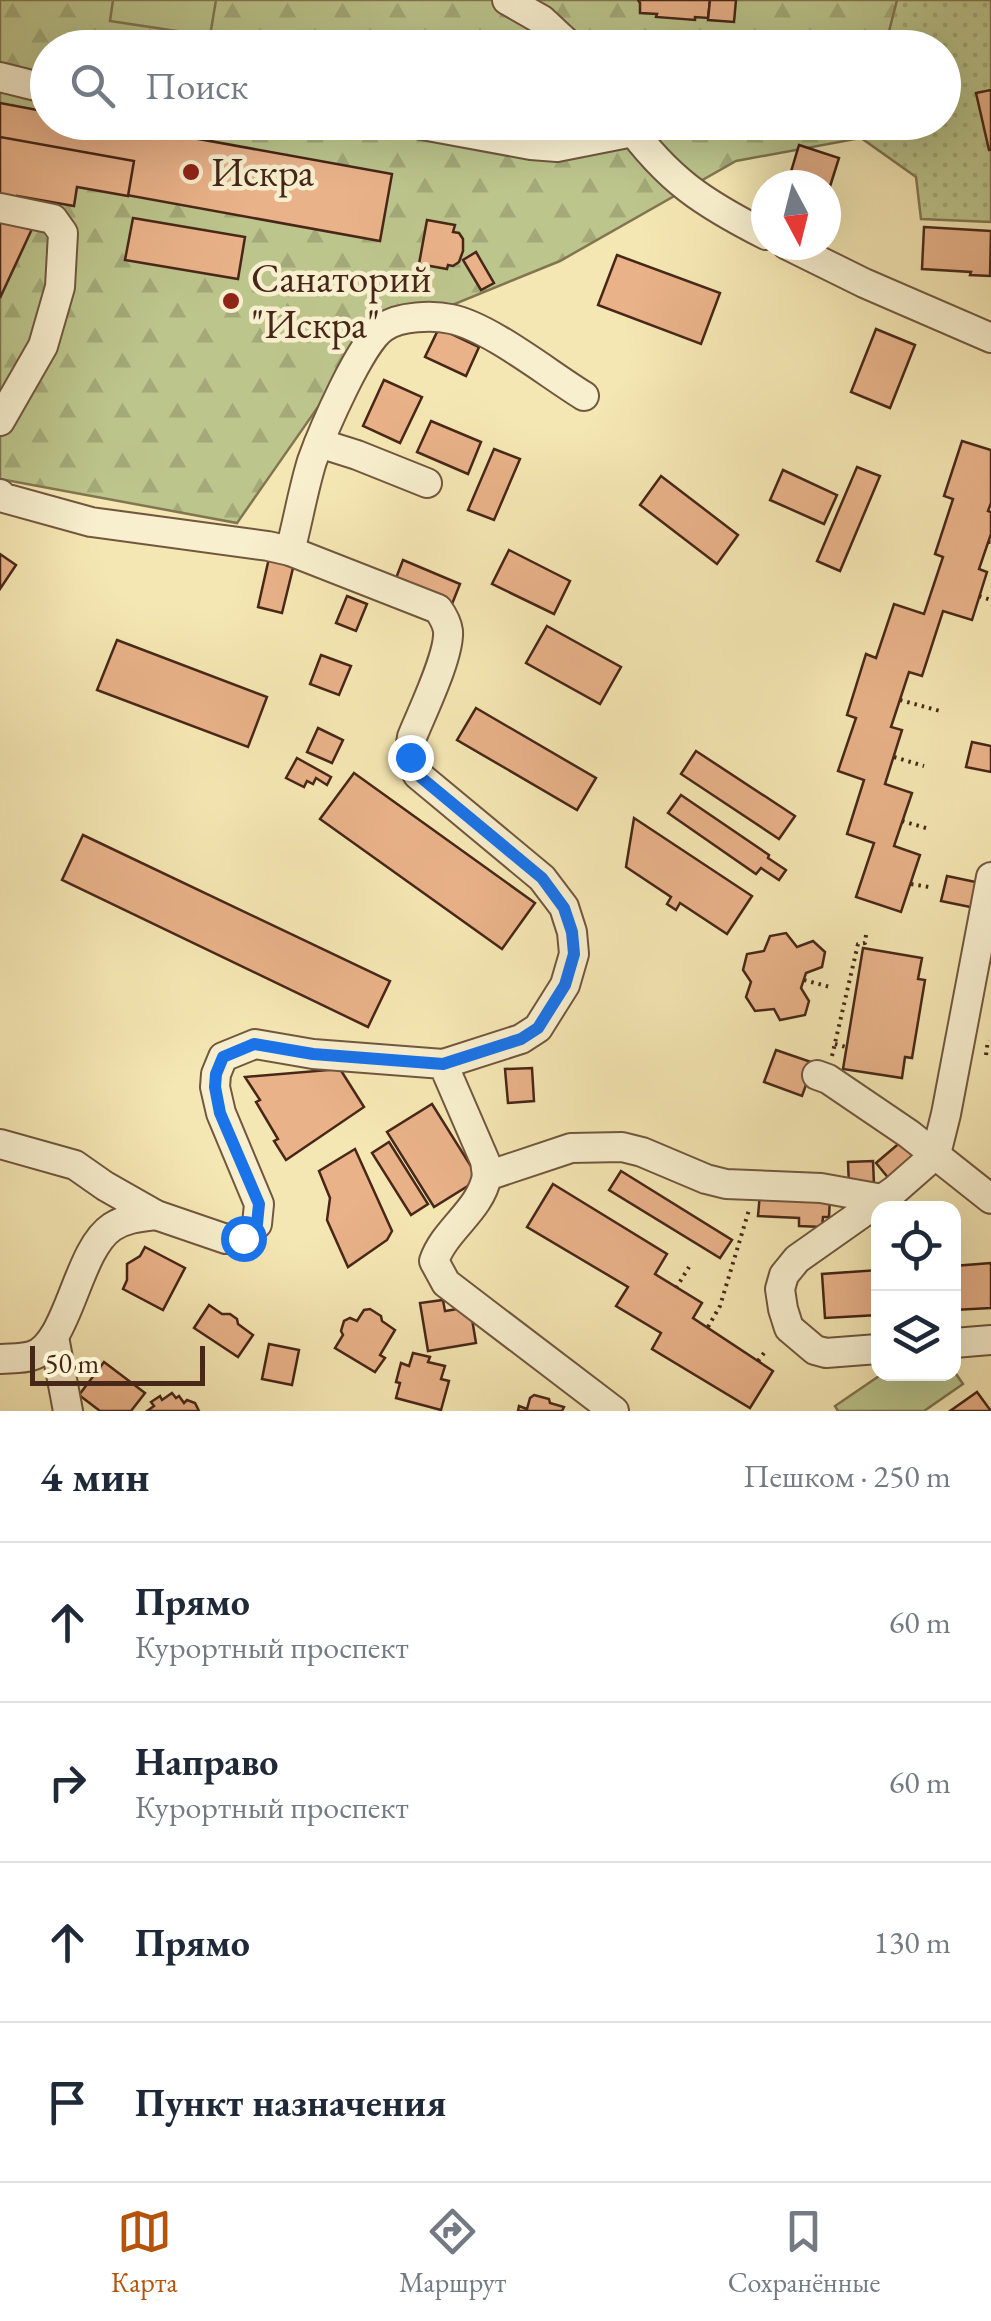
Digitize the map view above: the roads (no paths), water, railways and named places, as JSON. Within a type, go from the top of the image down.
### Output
[{"type":"street","points":[[508,0],[553,30]]},
{"type":"street","points":[[0,77],[30,84]]},
{"type":"street","points":[[504,140],[557,147],[583,140]]},
{"type":"street","points":[[641,140],[666,171],[691,192],[751,226]]},
{"type":"street","points":[[0,208],[53,219],[63,233],[60,287],[43,346],[0,421]]},
{"type":"street","points":[[817,260],[991,338]]},
{"type":"street","points":[[290,551],[320,443],[373,336],[392,323],[450,318],[494,338],[584,396]]},
{"type":"street","points":[[320,443],[428,483]]},
{"type":"street","points":[[0,494],[91,522],[290,551],[438,609],[448,632],[446,650],[412,736],[412,766],[542,878],[564,908],[574,954],[565,985],[538,1028],[521,1039],[443,1064],[313,1054],[254,1044],[223,1057],[215,1087],[220,1113],[259,1204],[257,1224],[243,1238],[226,1239],[156,1215],[75,1165],[0,1144]]},
{"type":"street","points":[[871,1350],[826,1353],[815,1350],[789,1328],[780,1289],[784,1275],[797,1259],[922,1169],[936,1154],[991,877]]},
{"type":"street","points":[[443,1064],[484,1160],[487,1176],[484,1190],[437,1252],[434,1261],[438,1272],[446,1284],[614,1411]]},
{"type":"street","points":[[824,1065],[828,1079],[936,1154],[991,1199]]},
{"type":"street","points":[[487,1176],[571,1148],[622,1147],[726,1184],[821,1188],[882,1199]]},
{"type":"street","points":[[0,1359],[35,1356],[54,1337],[94,1245],[108,1229],[126,1220],[156,1215]]},
{"type":"street","points":[[54,1337],[68,1411]]},
{"type":"street","points":[[961,1342],[991,1340]]},
{"type":"place","name":"Искра","points":[[191,172]]},
{"type":"place","name":"Санаторий \"Искра\"","points":[[231,301]]}]
